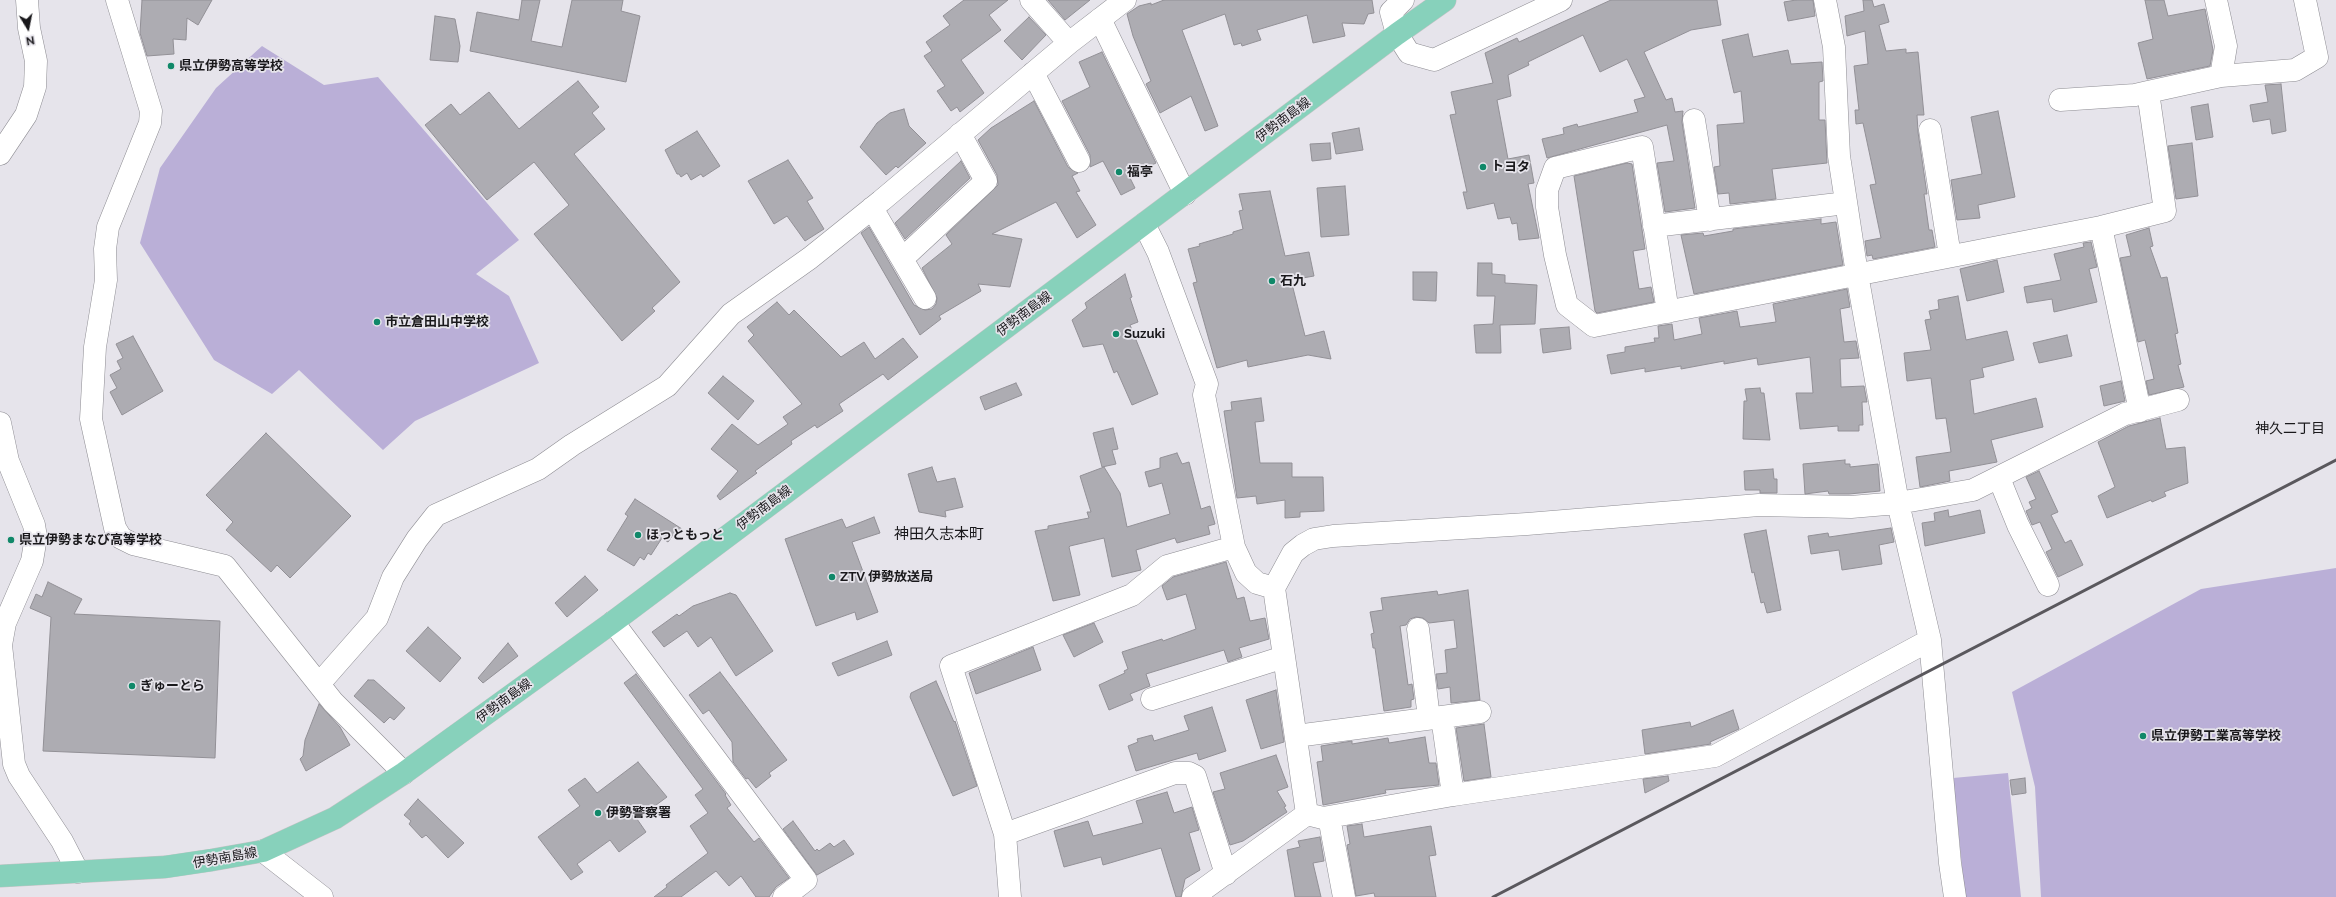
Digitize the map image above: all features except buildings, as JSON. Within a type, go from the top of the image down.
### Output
[{"type":"main road","name":"伊勢南島線","points":[[0,876],[165,867],[263,851],[335,818],[404,773],[614,622],[1397,34],[1446,0]]},
{"type":"street","points":[[0,154],[26,115],[35,87],[36,61],[29,28],[27,0]]},
{"type":"street","points":[[117,0],[151,111],[150,123],[108,227],[105,249],[106,280],[95,347],[91,418],[115,528],[121,538],[133,544],[225,566],[333,702],[404,773]]},
{"type":"street","points":[[1032,0],[1069,43]]},
{"type":"street","points":[[319,684],[377,618],[393,577],[417,539],[436,514],[538,469],[572,445],[667,386],[731,314],[810,258],[1069,43],[1125,0]]},
{"type":"street","points":[[1403,0],[1391,12],[1397,34],[1409,53],[1434,60],[1561,0]]},
{"type":"street","points":[[1824,0],[1834,47],[1839,156],[1846,203],[1898,503],[1930,640],[1950,863],[1955,897]]},
{"type":"street","points":[[2216,0],[2226,46],[2221,76]]},
{"type":"street","points":[[2060,100],[2135,95],[2221,76],[2295,70],[2317,57],[2305,0]]},
{"type":"street","points":[[1100,19],[1185,194]]},
{"type":"street","points":[[1033,73],[1079,161]]},
{"type":"street","points":[[1668,312],[1642,147],[1555,168],[1546,190],[1547,207],[1555,255],[1567,305],[1594,326],[1668,312],[2101,226],[2165,211],[2148,92]]},
{"type":"street","points":[[1694,120],[1710,220]]},
{"type":"street","points":[[1930,130],[1950,256]]},
{"type":"street","points":[[902,259],[986,181],[960,134]]},
{"type":"street","points":[[1654,226],[1846,203]]},
{"type":"street","points":[[872,208],[924,298]]},
{"type":"street","points":[[1144,224],[1158,252],[1207,384],[1204,395],[1234,547],[1246,573],[1256,583],[1274,588]]},
{"type":"street","points":[[2101,226],[2140,411]]},
{"type":"street","points":[[1307,814],[1274,588],[1293,553],[1314,539],[1333,536],[1527,524],[1759,505],[1851,507],[1898,503],[1973,490],[2125,414],[2178,400]]},
{"type":"street","points":[[0,423],[8,461],[34,525],[36,537],[32,561],[6,623],[3,634],[2,659],[4,711],[14,764],[19,776],[62,841],[78,872]]},
{"type":"street","points":[[1999,478],[2018,525],[2048,585]]},
{"type":"street","points":[[1010,897],[1005,834],[951,666],[1132,595],[1167,566],[1234,547]]},
{"type":"street","points":[[614,622],[806,880],[784,897]]},
{"type":"street","points":[[1418,629],[1435,718],[1452,795]]},
{"type":"street","points":[[1307,814],[1323,818],[1452,795],[1715,756],[1930,640]]},
{"type":"street","points":[[1152,699],[1284,658]]},
{"type":"street","points":[[1296,736],[1480,712]]},
{"type":"street","points":[[1005,834],[1175,774],[1189,773],[1195,776],[1226,874]]},
{"type":"street","points":[[1193,897],[1307,814]]},
{"type":"street","points":[[1329,817],[1344,897]]},
{"type":"street","points":[[263,851],[322,897]]},
{"type":"shaded area","points":[[262,46],[324,85],[378,77],[519,240],[476,274],[509,296],[539,363],[415,421],[383,450],[299,370],[272,394],[214,360],[140,243],[160,168],[216,88]]},
{"type":"shaded area","name":"県立伊勢工業高等学校","points":[[2336,568],[2336,897],[2041,897],[2035,787],[2012,692],[2201,589]]},
{"type":"shaded area","points":[[2008,773],[2021,897],[1965,897],[1953,778]]},
{"type":"railway","points":[[1493,897],[2336,460]]},
{"type":"place","name":"県立伊勢高等学校","points":[[171,66]]},
{"type":"place","name":"トヨタ","points":[[1483,167]]},
{"type":"place","name":"福亭","points":[[1119,172]]},
{"type":"place","name":"石九","points":[[1272,281]]},
{"type":"place","name":"市立倉田山中学校","points":[[377,322]]},
{"type":"place","name":"Suzuki","points":[[1116,334]]},
{"type":"place","name":"ほっともっと","points":[[638,535]]},
{"type":"place","name":"県立伊勢まなび高等学校","points":[[11,540]]},
{"type":"place","name":"ZTV 伊勢放送局","points":[[832,577]]},
{"type":"place","name":"ぎゅーとら","points":[[132,686]]},
{"type":"place","name":"県立伊勢工業高等学校","points":[[2143,736]]},
{"type":"place","name":"伊勢警察署","points":[[598,813]]},
{"type":"district","name":"神久二丁目","points":[[2290,429]]},
{"type":"district","name":"神田久志本町","points":[[939,534]]}]
